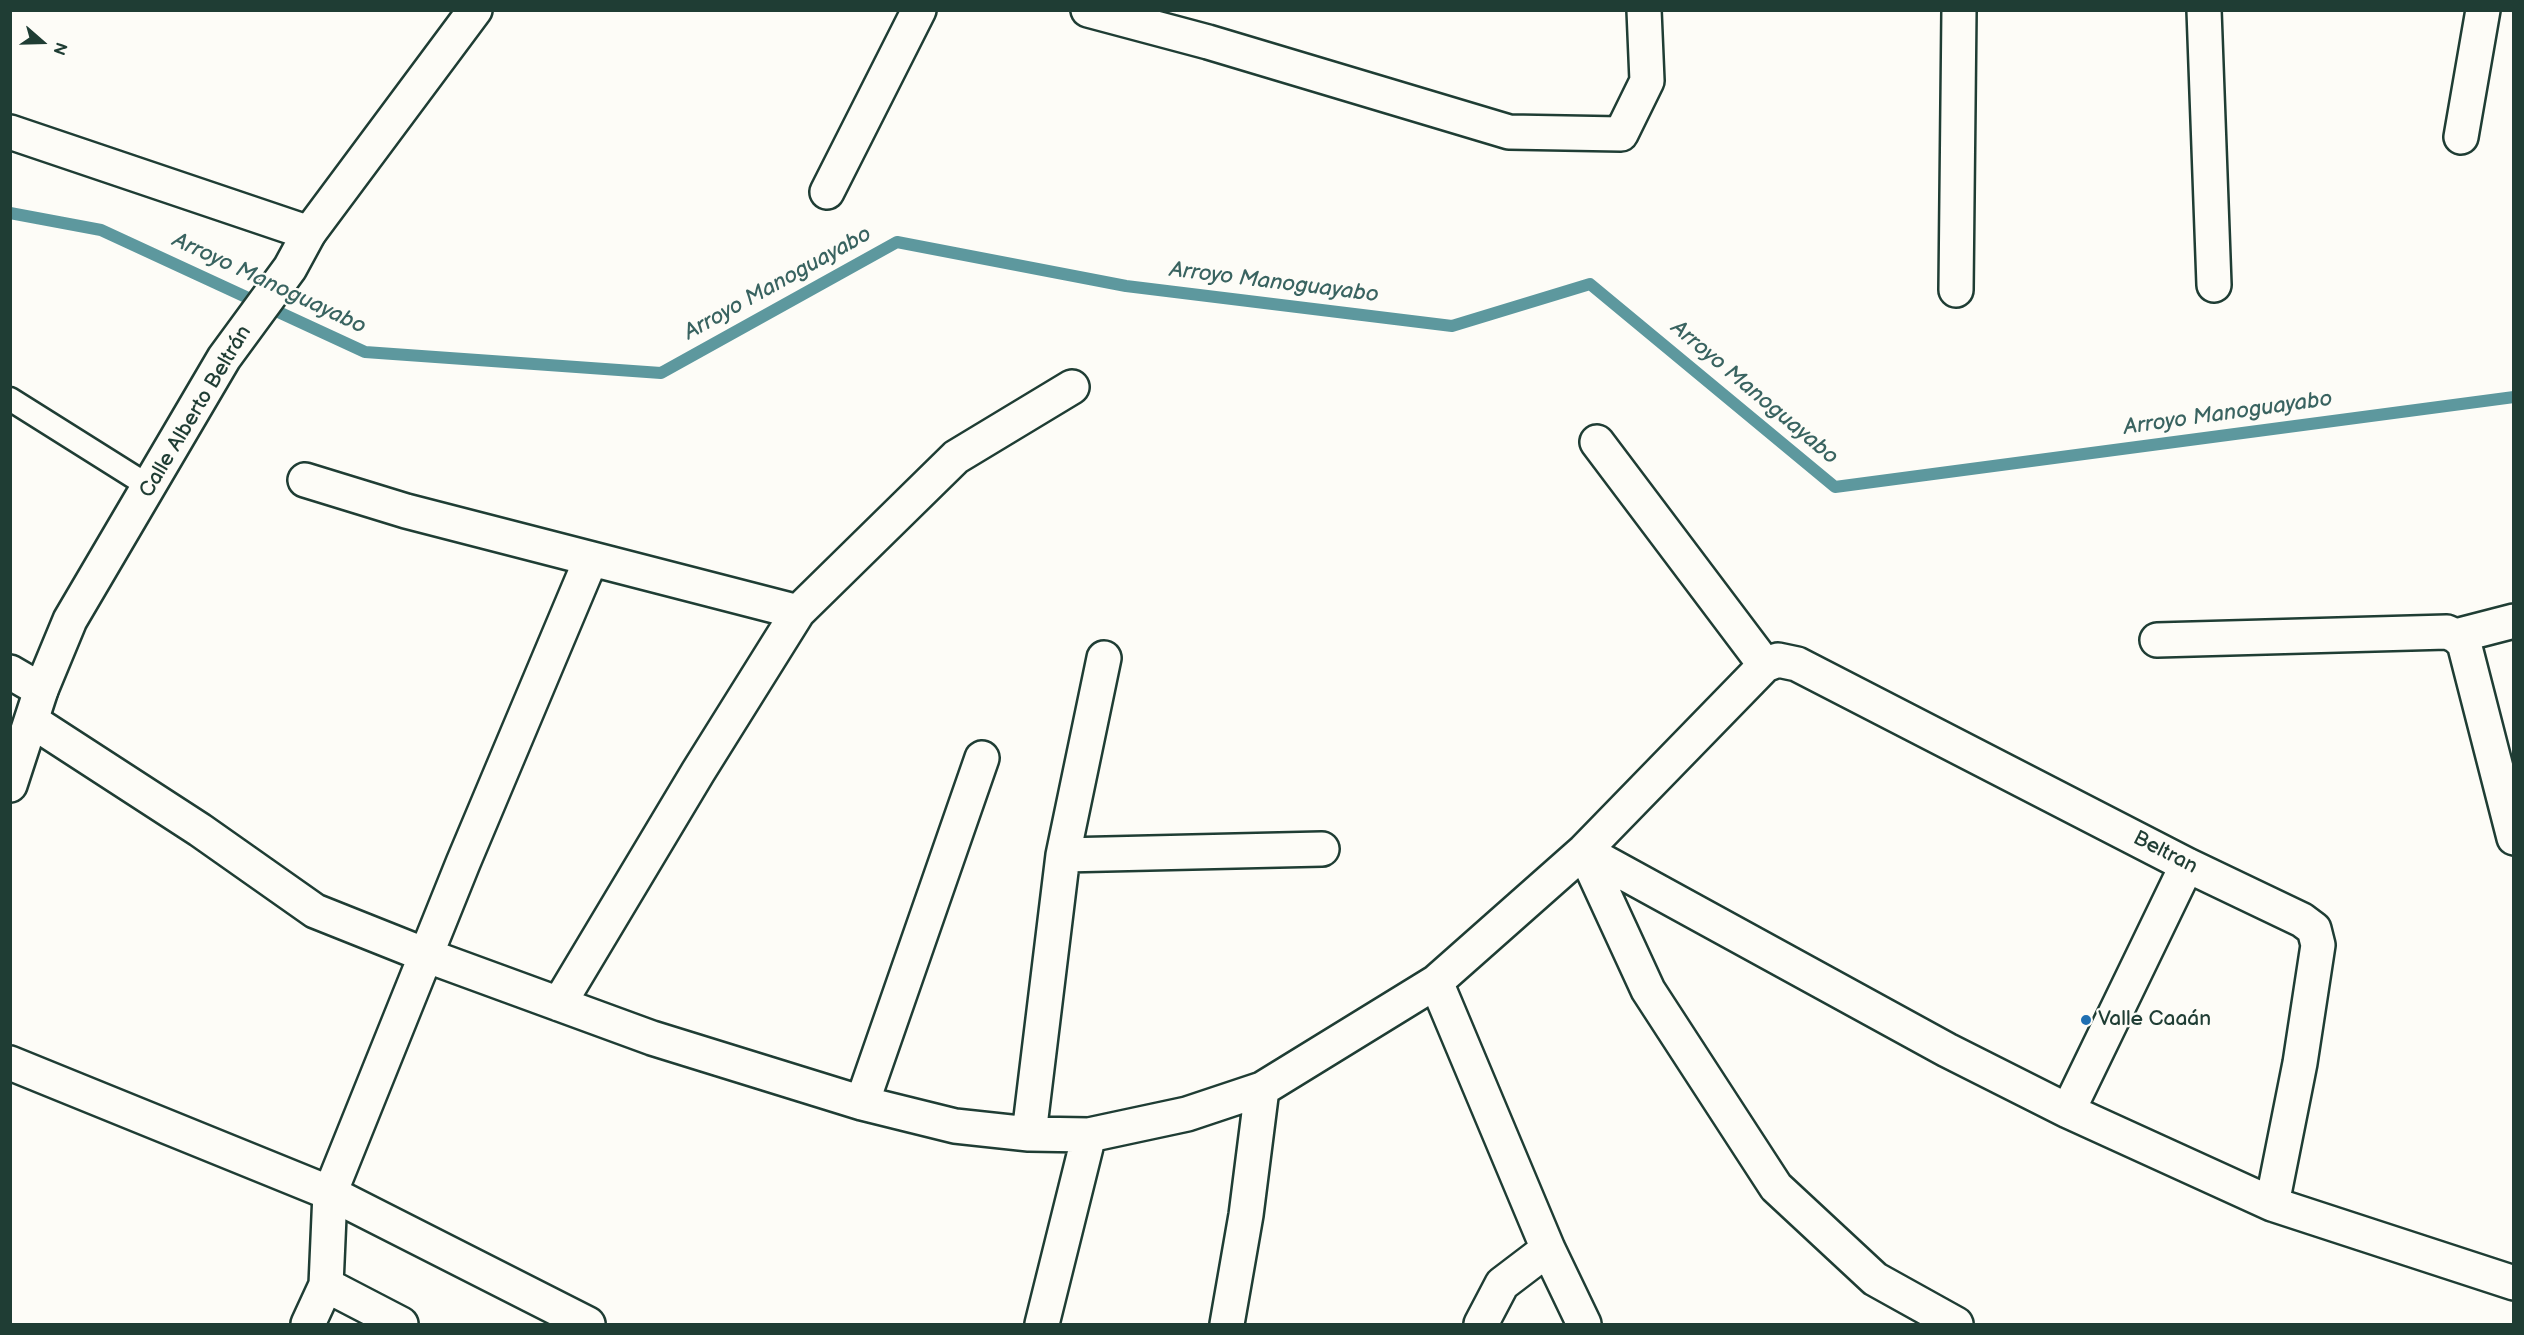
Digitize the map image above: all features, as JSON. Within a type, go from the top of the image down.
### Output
[{"type":"street","name":"Calle Alberto Beltrán","points":[[10,784],[36,706],[70,620],[224,358],[290,268],[309,233],[475,10]]},
{"type":"street","points":[[827,192],[919,10]]},
{"type":"street","points":[[1088,10],[1208,42],[1509,132],[1621,134],[1647,81],[1644,10]]},
{"type":"street","points":[[1956,290],[1959,10]]},
{"type":"street","points":[[2204,10],[2214,285]]},
{"type":"street","points":[[2461,137],[2483,10]]},
{"type":"street","points":[[10,132],[309,233]]},
{"type":"street","points":[[559,1004],[698,772],[798,612],[956,456],[1072,387]]},
{"type":"street","points":[[10,672],[36,706],[200,830],[315,911],[428,956],[652,1038],[862,1103],[955,1126],[1029,1134],[1089,1135],[1187,1113],[1262,1089],[1436,982],[1584,851],[1765,665],[1597,442]]},
{"type":"street","points":[[305,480],[406,511],[798,612]]},
{"type":"street","points":[[308,1324],[326,1285],[330,1193],[428,956],[463,863],[591,559]]},
{"type":"street","points":[[2460,640],[2514,621]]},
{"type":"street","points":[[2157,640],[2447,632],[2460,640],[2514,838]]},
{"type":"street","points":[[1029,1134],[1063,855],[1104,658]]},
{"type":"street","name":"Beltran","points":[[1765,665],[1778,660],[1797,664],[2187,865],[2302,920],[2314,929],[2318,945],[2300,1063],[2271,1204]]},
{"type":"street","points":[[862,1103],[982,758]]},
{"type":"street","points":[[1063,855],[1322,849]]},
{"type":"street","points":[[1584,851],[1947,1050],[2068,1111],[2271,1204],[2514,1283]]},
{"type":"street","points":[[1584,851],[1648,990],[1776,1187],[1875,1279],[1956,1324]]},
{"type":"street","points":[[2068,1111],[2187,865]]},
{"type":"street","points":[[1436,982],[1548,1250],[1584,1324]]},
{"type":"street","points":[[10,1063],[330,1193],[588,1324]]},
{"type":"street","points":[[1227,1324],[1246,1215],[1262,1089]]},
{"type":"street","points":[[1042,1324],[1089,1135]]},
{"type":"street","points":[[1481,1324],[1502,1284],[1548,1250]]},
{"type":"street","points":[[326,1285],[401,1324]]},
{"type":"lane","points":[[10,399],[150,487]]},
{"type":"waterway","name":"Arroyo Manoguayabo","points":[[10,213],[101,230],[365,352],[661,373],[897,242],[1126,286],[1452,326],[1590,284],[1835,487],[2514,397]]},
{"type":"place","name":"Valle Caaán","points":[[2086,1020]]}]
